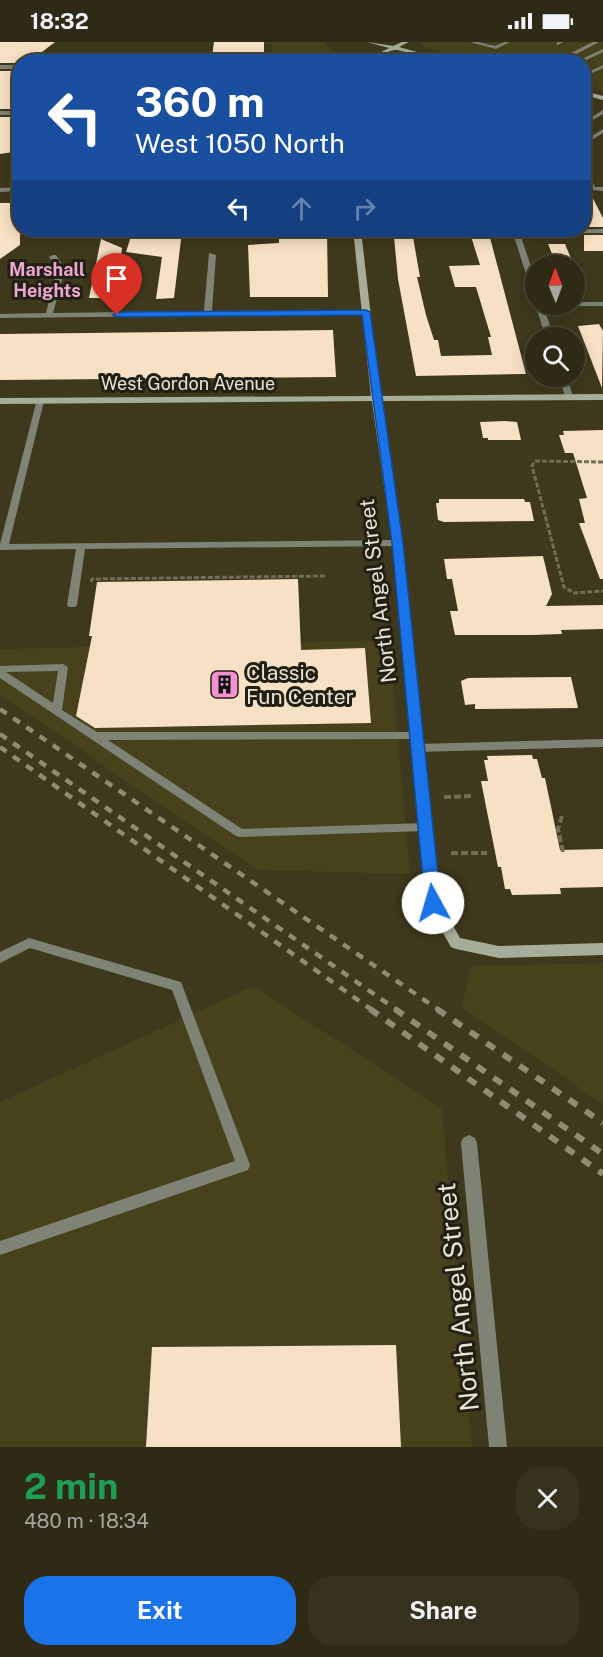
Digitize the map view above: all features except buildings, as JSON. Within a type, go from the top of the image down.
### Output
[{"type":"street","points":[[370,42],[418,54]]},
{"type":"street","points":[[381,54],[406,42]]},
{"type":"street","name":"North Angel Street","points":[[358,237],[376,399],[397,543],[433,903],[456,943],[499,952],[603,949]]},
{"type":"street","points":[[517,237],[525,261]]},
{"type":"street","points":[[208,314],[212,255]]},
{"type":"street","points":[[49,315],[61,269],[53,257]]},
{"type":"street","points":[[585,304],[603,303]]},
{"type":"street","points":[[0,316],[366,312]]},
{"type":"street","points":[[566,387],[569,397]]},
{"type":"street","name":"West Gordon Avenue","points":[[0,401],[603,397]]},
{"type":"street","name":"North Angel Street","points":[[469,1143],[498,1447]]},
{"type":"lane","points":[[472,42],[494,49],[529,54]]},
{"type":"lane","points":[[485,54],[508,42]]},
{"type":"lane","points":[[580,42],[594,43]]},
{"type":"lane","points":[[571,54],[594,43]]},
{"type":"lane","points":[[40,401],[2,547],[397,543]]},
{"type":"lane","points":[[72,605],[81,546]]},
{"type":"lane","points":[[0,671],[63,667],[57,711]]},
{"type":"lane","points":[[0,671],[240,833],[425,827]]},
{"type":"lane","points":[[94,736],[416,735]]},
{"type":"lane","points":[[418,748],[603,743]]},
{"type":"lane","points":[[0,958],[29,943],[177,987],[243,1166],[0,1248]]},
{"type":"path","points":[[603,462],[547,460],[535,461],[532,466],[564,587],[574,593],[603,591]]},
{"type":"path","points":[[90,589],[92,579],[325,576]]},
{"type":"path","points":[[444,797],[473,796]]},
{"type":"path","points":[[562,816],[558,829],[563,852]]},
{"type":"path","points":[[451,853],[487,853]]},
{"type":"shaded area","points":[[245,42],[325,42],[331,54],[272,54],[271,44],[244,44]]},
{"type":"shaded area","points":[[422,42],[603,42],[603,91],[591,88],[591,54],[450,54],[422,46]]},
{"type":"shaded area","points":[[389,640],[410,874],[257,870],[0,695],[0,649]]},
{"type":"shaded area","points":[[603,963],[603,1104],[462,1008],[470,966]]},
{"type":"shaded area","points":[[254,986],[442,1109],[472,1447],[0,1447],[0,1102]]},
{"type":"railway","points":[[0,709],[439,1010]]},
{"type":"railway","points":[[0,734],[397,1010]]},
{"type":"railway","points":[[0,747],[372,1010]]},
{"type":"railway","points":[[370,1009],[603,1174]]},
{"type":"railway","points":[[395,1009],[603,1154]]},
{"type":"railway","points":[[437,1009],[603,1123]]},
{"type":"place","name":"Classic Fun Center","points":[[225,685]]},
{"type":"district","name":"Marshall Heights","points":[[47,280]]},
{"type":"route","points":[[117,315],[366,312],[377,411],[397,543],[433,903]]}]
